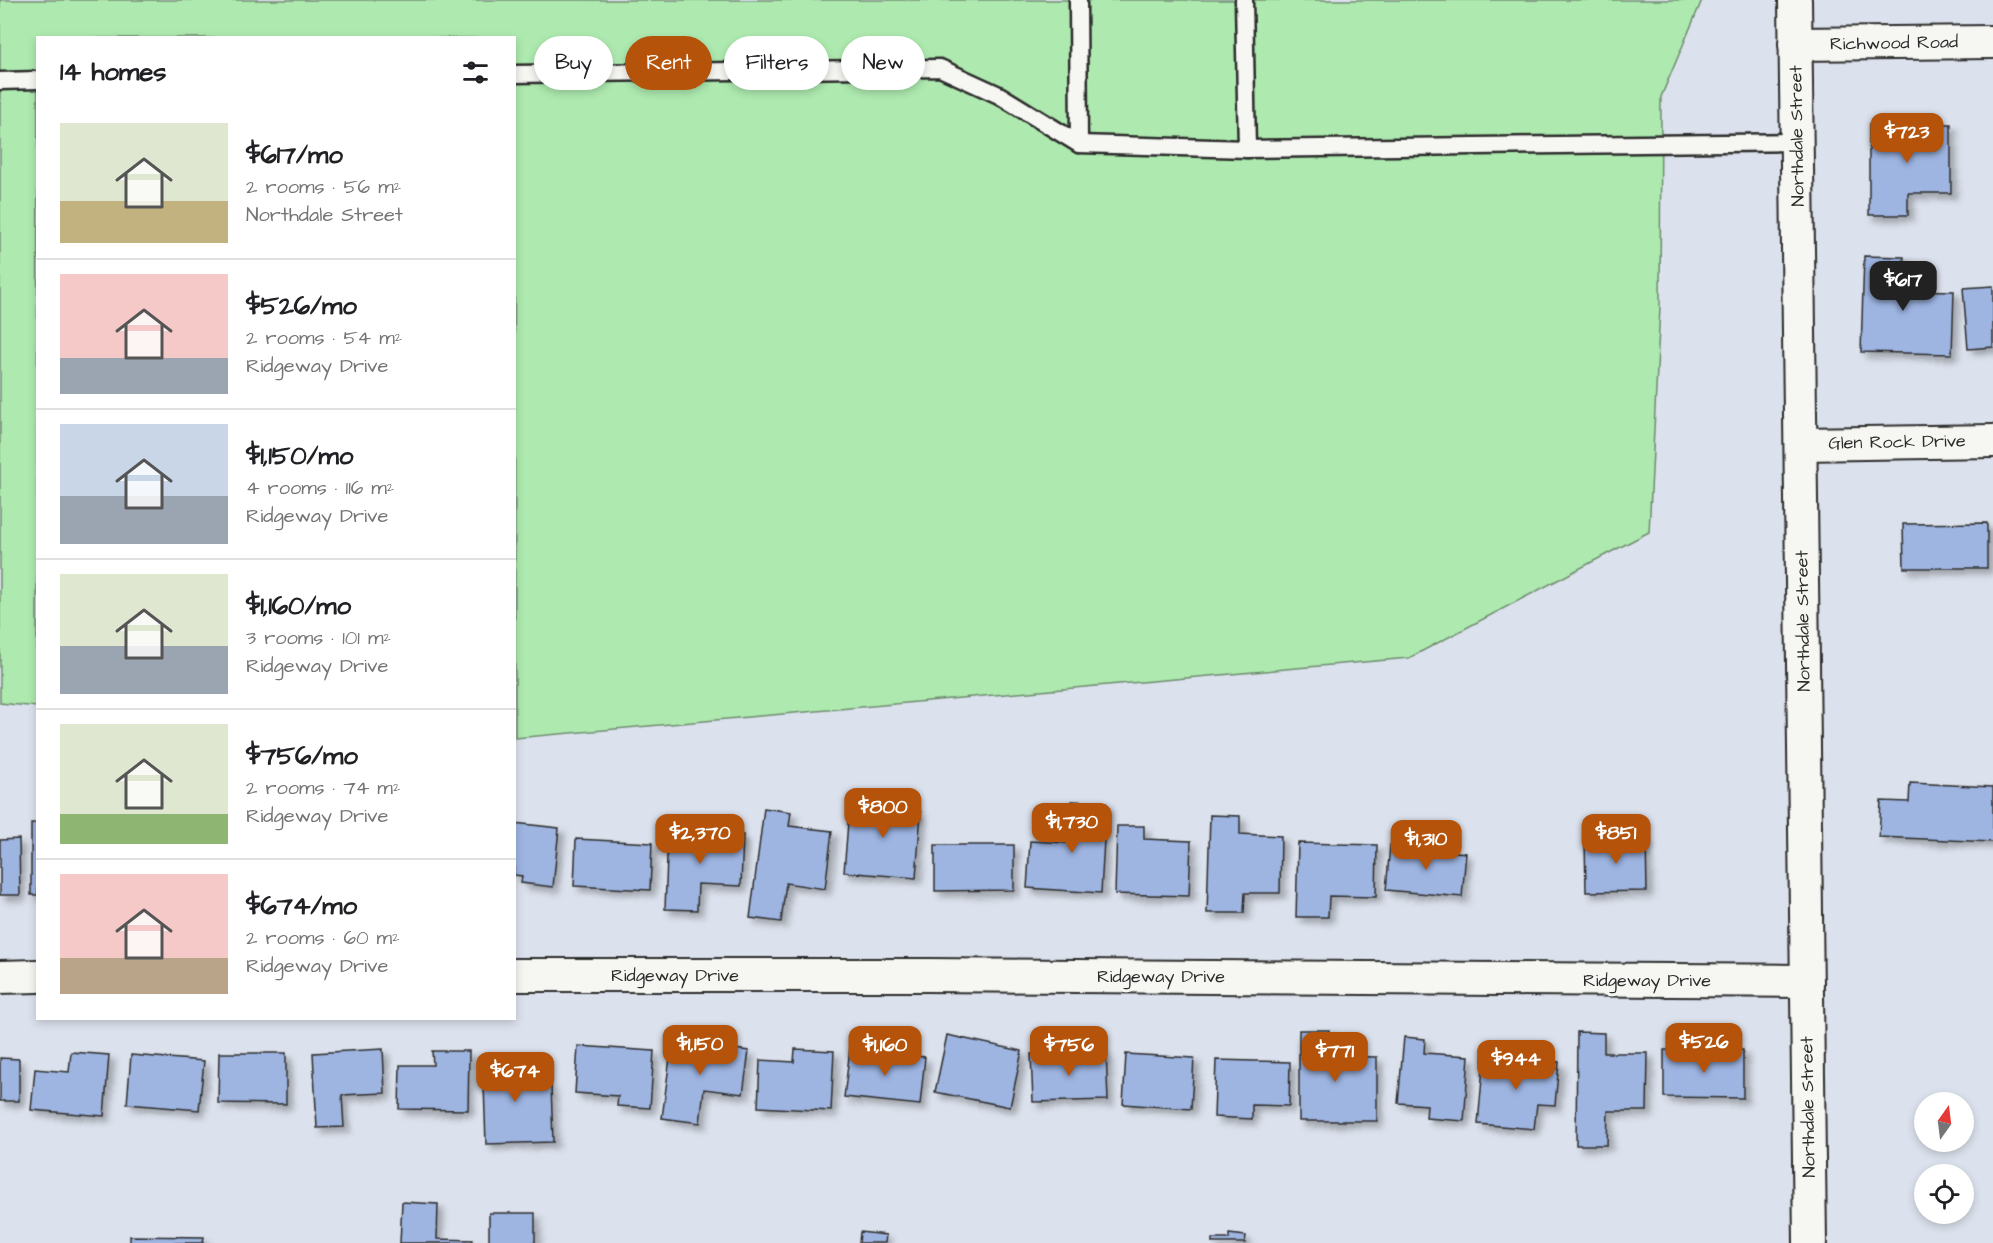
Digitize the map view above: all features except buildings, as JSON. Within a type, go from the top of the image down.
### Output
[{"type":"street","name":"Northdale Street","points":[[1795,0],[1810,1243]]},
{"type":"street","name":"Richwood Road","points":[[1796,44],[1993,42]]},
{"type":"street","name":"Glen Rock Drive","points":[[1801,444],[1993,441]]},
{"type":"street","name":"Ridgeway Drive","points":[[516,975],[927,975],[1807,981]]},
{"type":"street","points":[[0,976],[36,976]]},
{"type":"lane","points":[[1078,0],[1078,144]]},
{"type":"lane","points":[[1244,0],[1247,148]]},
{"type":"lane","points":[[516,74],[940,68],[999,95],[1078,144],[1247,148],[1798,142]]},
{"type":"lane","points":[[0,81],[36,80]]},
{"type":"green space","points":[[0,0],[1702,0],[1661,97],[1660,307],[1649,532],[1409,658],[516,738],[516,36],[36,36],[36,707],[0,703]]}]
